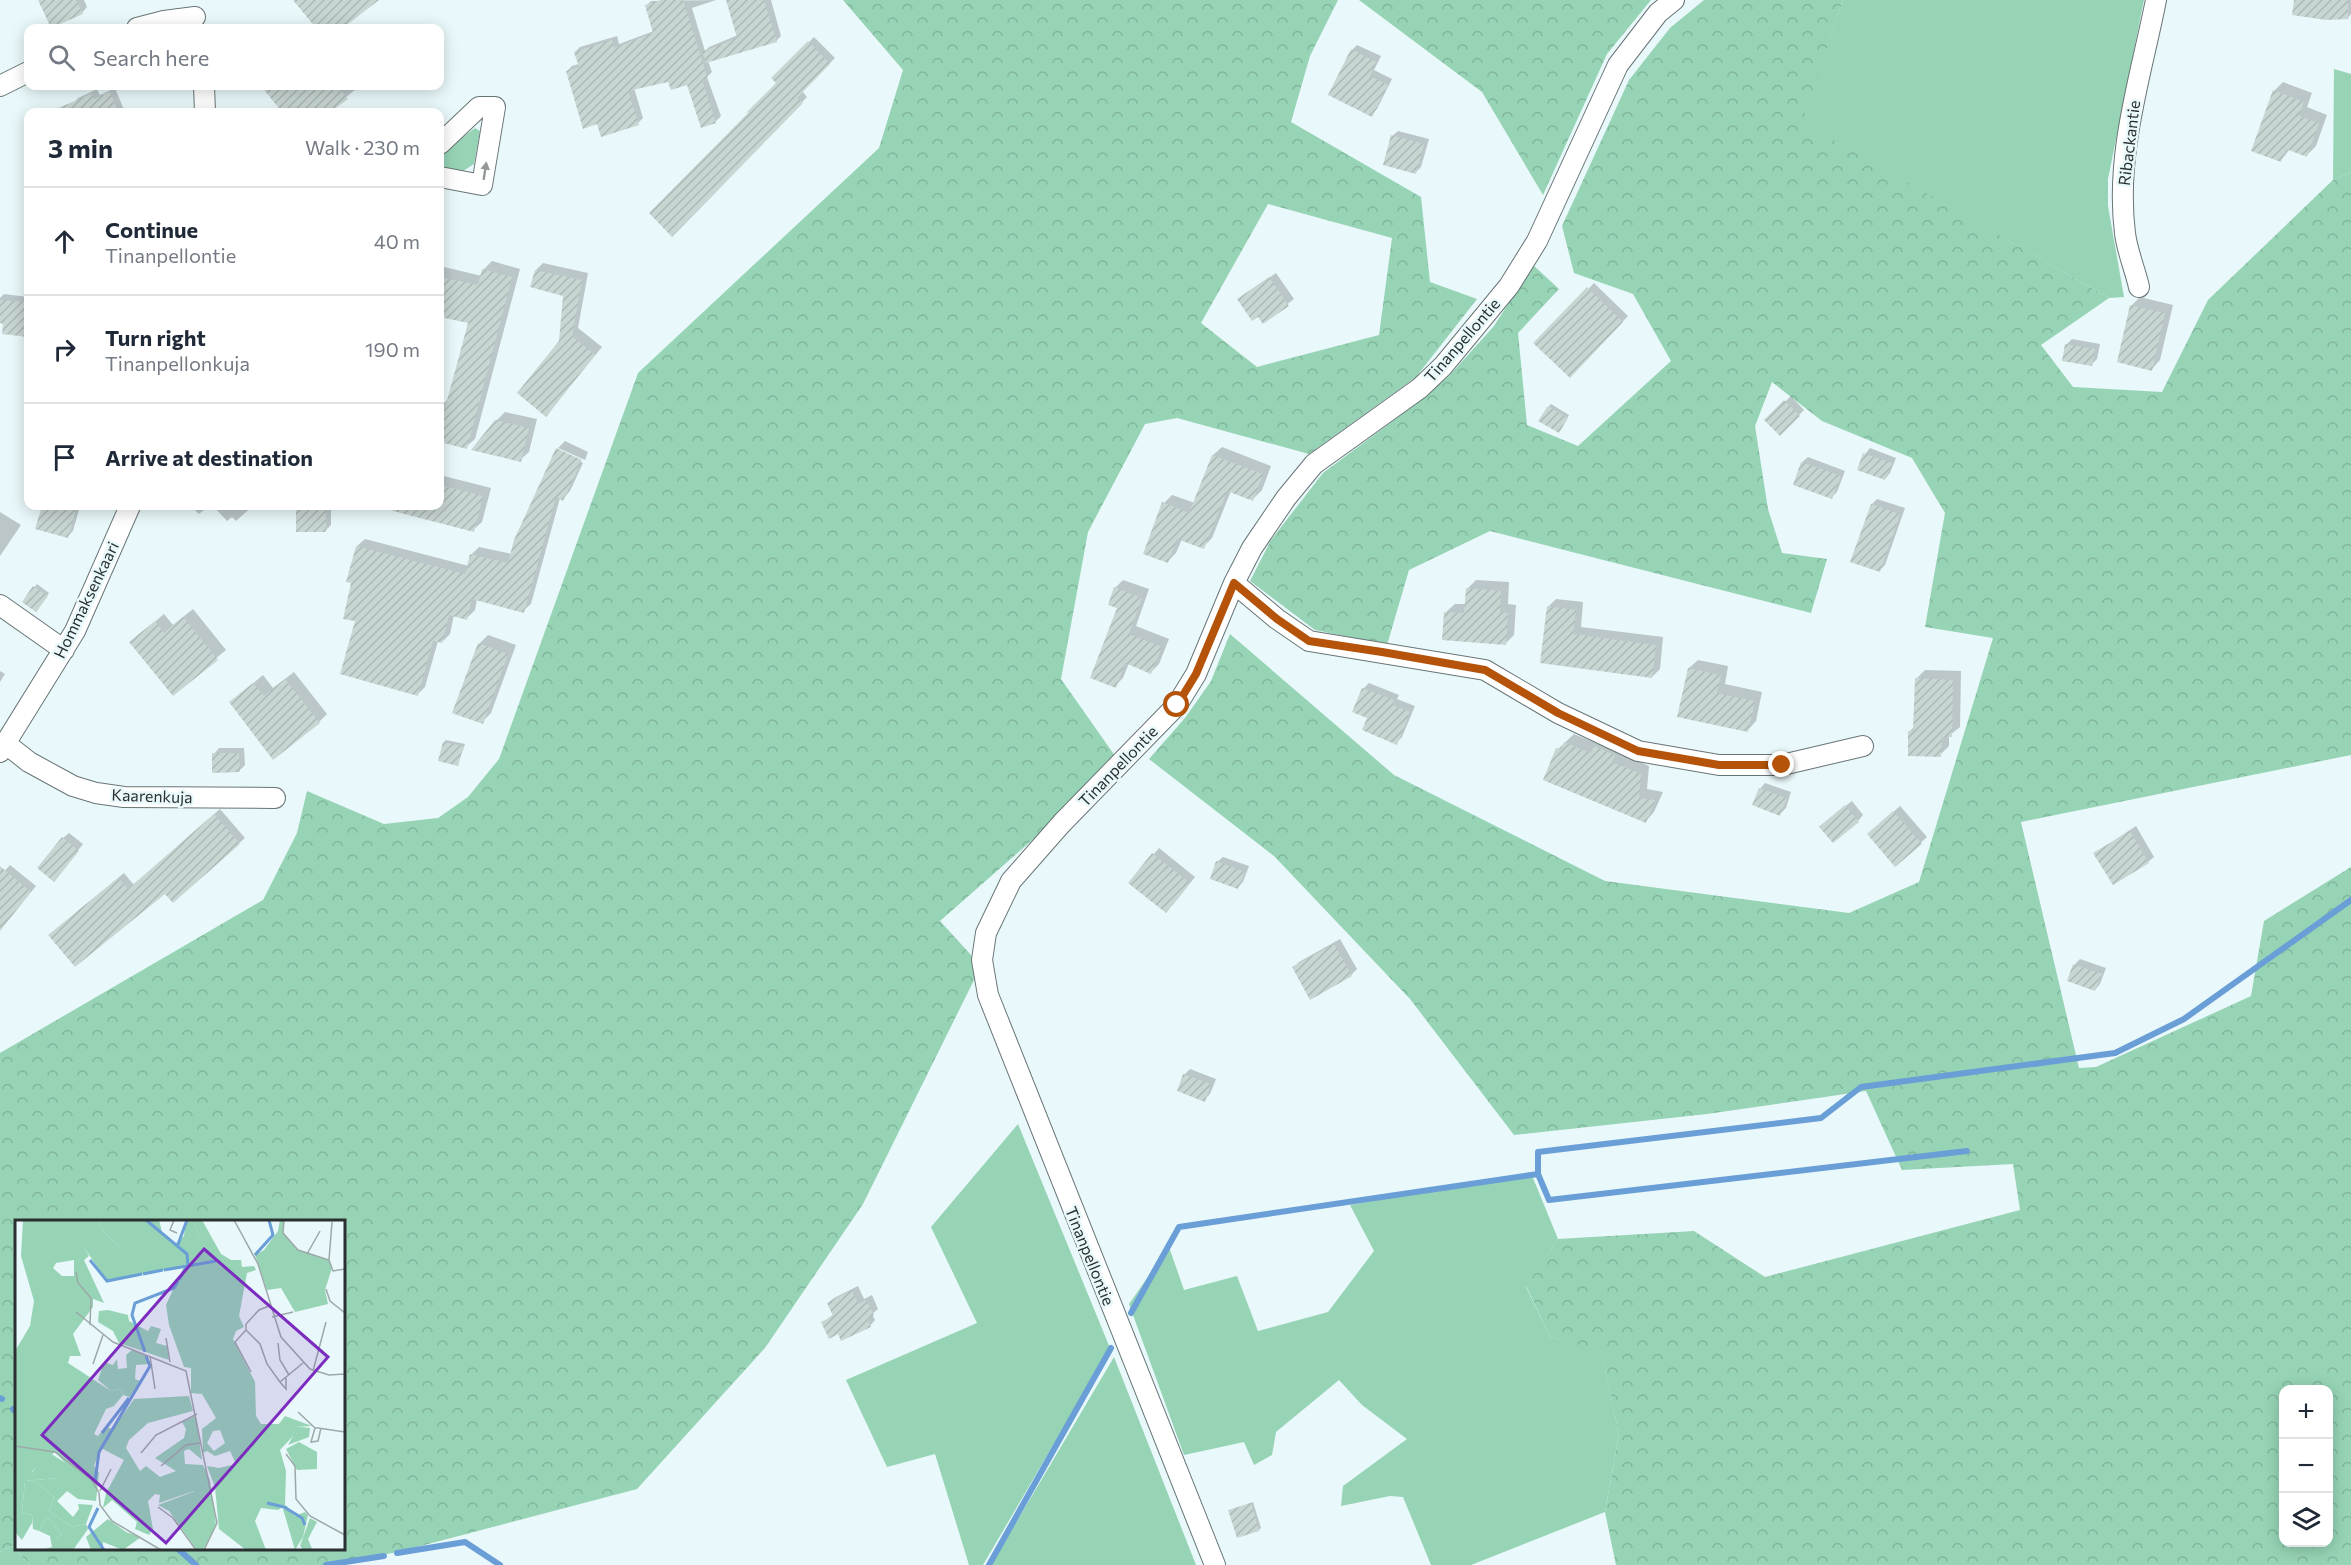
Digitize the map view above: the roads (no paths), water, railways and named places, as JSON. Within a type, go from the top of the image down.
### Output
[{"type":"street","name":"Tinanpellontie","points":[[1215,1565],[1024,1092],[988,996],[982,960],[986,933],[1011,881],[1062,823],[1177,705],[1196,674],[1234,583],[1252,548],[1314,464],[1420,388],[1450,359],[1509,286],[1537,241],[1618,65],[1659,13],[1674,0]]},
{"type":"street","name":"Ribackantie","points":[[2139,287],[2125,234],[2123,188],[2132,106],[2156,0]]},
{"type":"street","points":[[152,24],[194,15]]},
{"type":"street","points":[[0,86],[24,74]]},
{"type":"street","points":[[204,90],[205,108]]},
{"type":"street","points":[[444,140],[479,107],[495,107],[482,185],[444,178]]},
{"type":"street","name":"Hommaksenkaari","points":[[3,748],[75,631],[128,510]]},
{"type":"street","points":[[1234,583],[1277,619],[1309,641],[1485,670],[1558,713],[1638,751],[1719,765],[1782,765],[1863,746]]},
{"type":"street","points":[[0,605],[64,650]]},
{"type":"street","name":"Kaarenkuja","points":[[3,748],[73,786],[96,793],[124,797],[276,798]]},
{"type":"waterway","points":[[1131,1313],[1179,1227],[1538,1174],[1538,1152],[1821,1118],[1861,1087],[2115,1053],[2184,1019],[2351,900]]},
{"type":"waterway","points":[[1538,1174],[1549,1200],[1967,1151]]},
{"type":"waterway","points":[[989,1565],[1111,1348]]},
{"type":"waterway","points":[[397,1553],[465,1542],[500,1565]]},
{"type":"waterway","points":[[179,1550],[196,1565]]},
{"type":"waterway","points":[[326,1565],[384,1556]]}]
